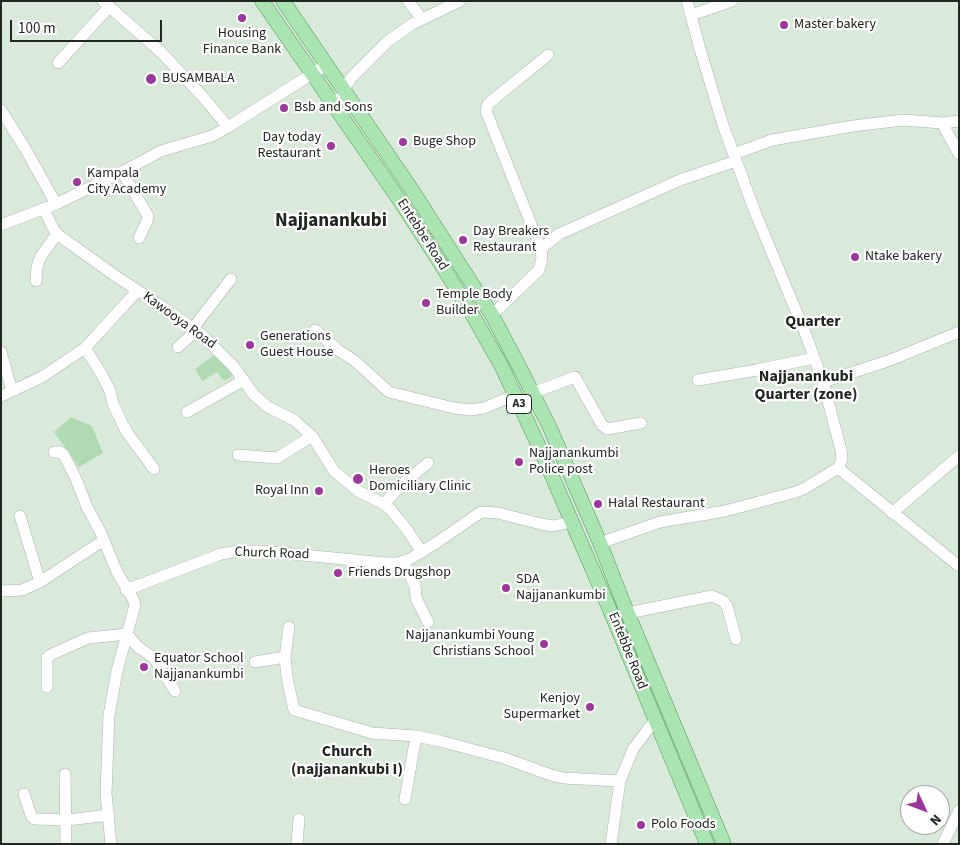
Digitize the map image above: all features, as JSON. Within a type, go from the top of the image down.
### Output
[{"type":"main road","name":"Entebbe Road","points":[[262,1],[400,201],[472,314],[502,367],[542,453],[607,603],[707,844]]},
{"type":"main road","name":"Entebbe Road","points":[[283,1],[412,190],[492,315],[532,393],[600,543],[724,844]]},
{"type":"street","points":[[408,1],[422,19]]},
{"type":"street","points":[[332,104],[346,93],[345,86],[369,59],[399,33],[422,19],[460,1]]},
{"type":"street","points":[[600,543],[660,522],[725,511],[796,492],[838,468],[842,459],[823,382],[755,212],[712,94],[687,1]]},
{"type":"street","points":[[691,15],[732,1]]},
{"type":"street","points":[[58,63],[106,4],[162,54],[203,97],[228,127]]},
{"type":"street","points":[[492,315],[539,270],[542,259],[541,249],[486,111],[488,104],[548,55]]},
{"type":"street","points":[[1,225],[56,204],[161,151],[212,136],[326,65]]},
{"type":"street","points":[[1,110],[56,204]]},
{"type":"street","points":[[541,249],[559,234],[772,140],[853,126],[903,120],[942,123],[959,121]]},
{"type":"street","points":[[942,123],[959,154]]},
{"type":"street","points":[[122,172],[148,216],[139,238]]},
{"type":"street","name":"Kawooya Road","points":[[44,208],[57,234],[137,291],[195,329],[214,346],[244,380],[254,395],[268,407],[294,420],[312,436],[334,471],[358,492],[384,504]]},
{"type":"street","points":[[36,281],[37,267],[41,256],[57,234]]},
{"type":"street","points":[[178,347],[195,329],[231,279]]},
{"type":"street","points":[[1,396],[42,377],[85,348],[137,291]]},
{"type":"street","points":[[314,330],[355,361],[390,392],[454,408],[471,410],[484,408],[514,395]]},
{"type":"street","points":[[823,382],[888,361],[959,332]]},
{"type":"street","points":[[85,348],[102,374],[113,404],[126,431],[154,469]]},
{"type":"street","points":[[1,352],[12,392]]},
{"type":"street","points":[[698,380],[814,358]]},
{"type":"street","points":[[532,393],[575,377],[597,420],[607,429],[641,423]]},
{"type":"street","points":[[187,412],[244,380]]},
{"type":"street","points":[[238,455],[277,458],[312,436]]},
{"type":"street","points":[[54,452],[60,452],[64,455],[104,540],[116,572],[135,605],[117,671],[109,715],[106,793],[111,844]]},
{"type":"street","points":[[892,513],[959,456]]},
{"type":"street","points":[[422,552],[396,515],[384,504],[402,484],[428,463]]},
{"type":"street","points":[[838,468],[892,513],[957,561]]},
{"type":"street","name":"Church Road","points":[[126,590],[221,554],[238,551],[262,551],[385,563],[403,561],[422,552],[480,512],[498,513],[553,526],[571,522]]},
{"type":"street","points":[[20,516],[40,582]]},
{"type":"street","points":[[1,591],[22,590],[40,582],[104,540]]},
{"type":"street","points":[[403,561],[414,586],[416,598],[428,622]]},
{"type":"street","points":[[628,613],[712,596],[723,601],[727,606],[736,639]]},
{"type":"street","points":[[289,627],[285,658],[294,710],[372,733],[416,736],[504,758],[551,775],[620,781]]},
{"type":"street","points":[[47,687],[47,658],[50,655],[88,638],[127,634]]},
{"type":"street","points":[[127,634],[138,647],[154,658],[175,691]]},
{"type":"street","points":[[255,662],[285,658]]},
{"type":"street","points":[[610,844],[620,781],[633,749],[655,720]]},
{"type":"street","points":[[405,799],[416,736]]},
{"type":"street","points":[[64,774],[67,820],[66,844]]},
{"type":"street","points":[[24,794],[34,819],[67,820],[109,815]]},
{"type":"street","points":[[942,844],[959,811]]},
{"type":"street","points":[[297,844],[299,819]]},
{"type":"green space","points":[[216,354],[234,375],[224,381],[217,372],[202,381],[195,369]]},
{"type":"green space","points":[[71,417],[92,426],[103,453],[79,467],[54,432]]},
{"type":"place","name":"Housing Finance Bank","points":[[242,18]]},
{"type":"place","name":"Master bakery","points":[[784,25]]},
{"type":"place","name":"BUSAMBALA","points":[[151,79]]},
{"type":"place","name":"Bsb and Sons","points":[[284,108]]},
{"type":"place","name":"Buge Shop","points":[[403,142]]},
{"type":"place","name":"Day today Restaurant","points":[[331,146]]},
{"type":"place","name":"Kampala City Academy","points":[[77,182]]},
{"type":"place","name":"Day Breakers Restaurant","points":[[463,240]]},
{"type":"place","name":"Ntake bakery","points":[[855,257]]},
{"type":"place","name":"Temple Body Builder","points":[[426,303]]},
{"type":"place","name":"Generations Guest House","points":[[250,345]]},
{"type":"place","name":"Najjanankumbi Police post","points":[[519,462]]},
{"type":"place","name":"Heroes Domiciliary Clinic","points":[[358,479]]},
{"type":"place","name":"Royal Inn","points":[[319,491]]},
{"type":"place","name":"Halal Restaurant","points":[[598,504]]},
{"type":"place","name":"Friends Drugshop","points":[[338,573]]},
{"type":"place","name":"SDA Najjanankumbi","points":[[506,588]]},
{"type":"place","name":"Najjanankumbi Young Christians School","points":[[544,644]]},
{"type":"place","name":"Equator School Najjanankumbi","points":[[144,667]]},
{"type":"place","name":"Kenjoy Supermarket","points":[[590,707]]},
{"type":"place","name":"Polo Foods","points":[[641,825]]},
{"type":"district","name":"Najjanankubi","points":[[331,222]]},
{"type":"district","name":"Quarter","points":[[813,322]]},
{"type":"district","name":"Najjanankubi Quarter (zone)","points":[[806,386]]},
{"type":"district","name":"Church (najjanankubi I)","points":[[347,761]]}]
